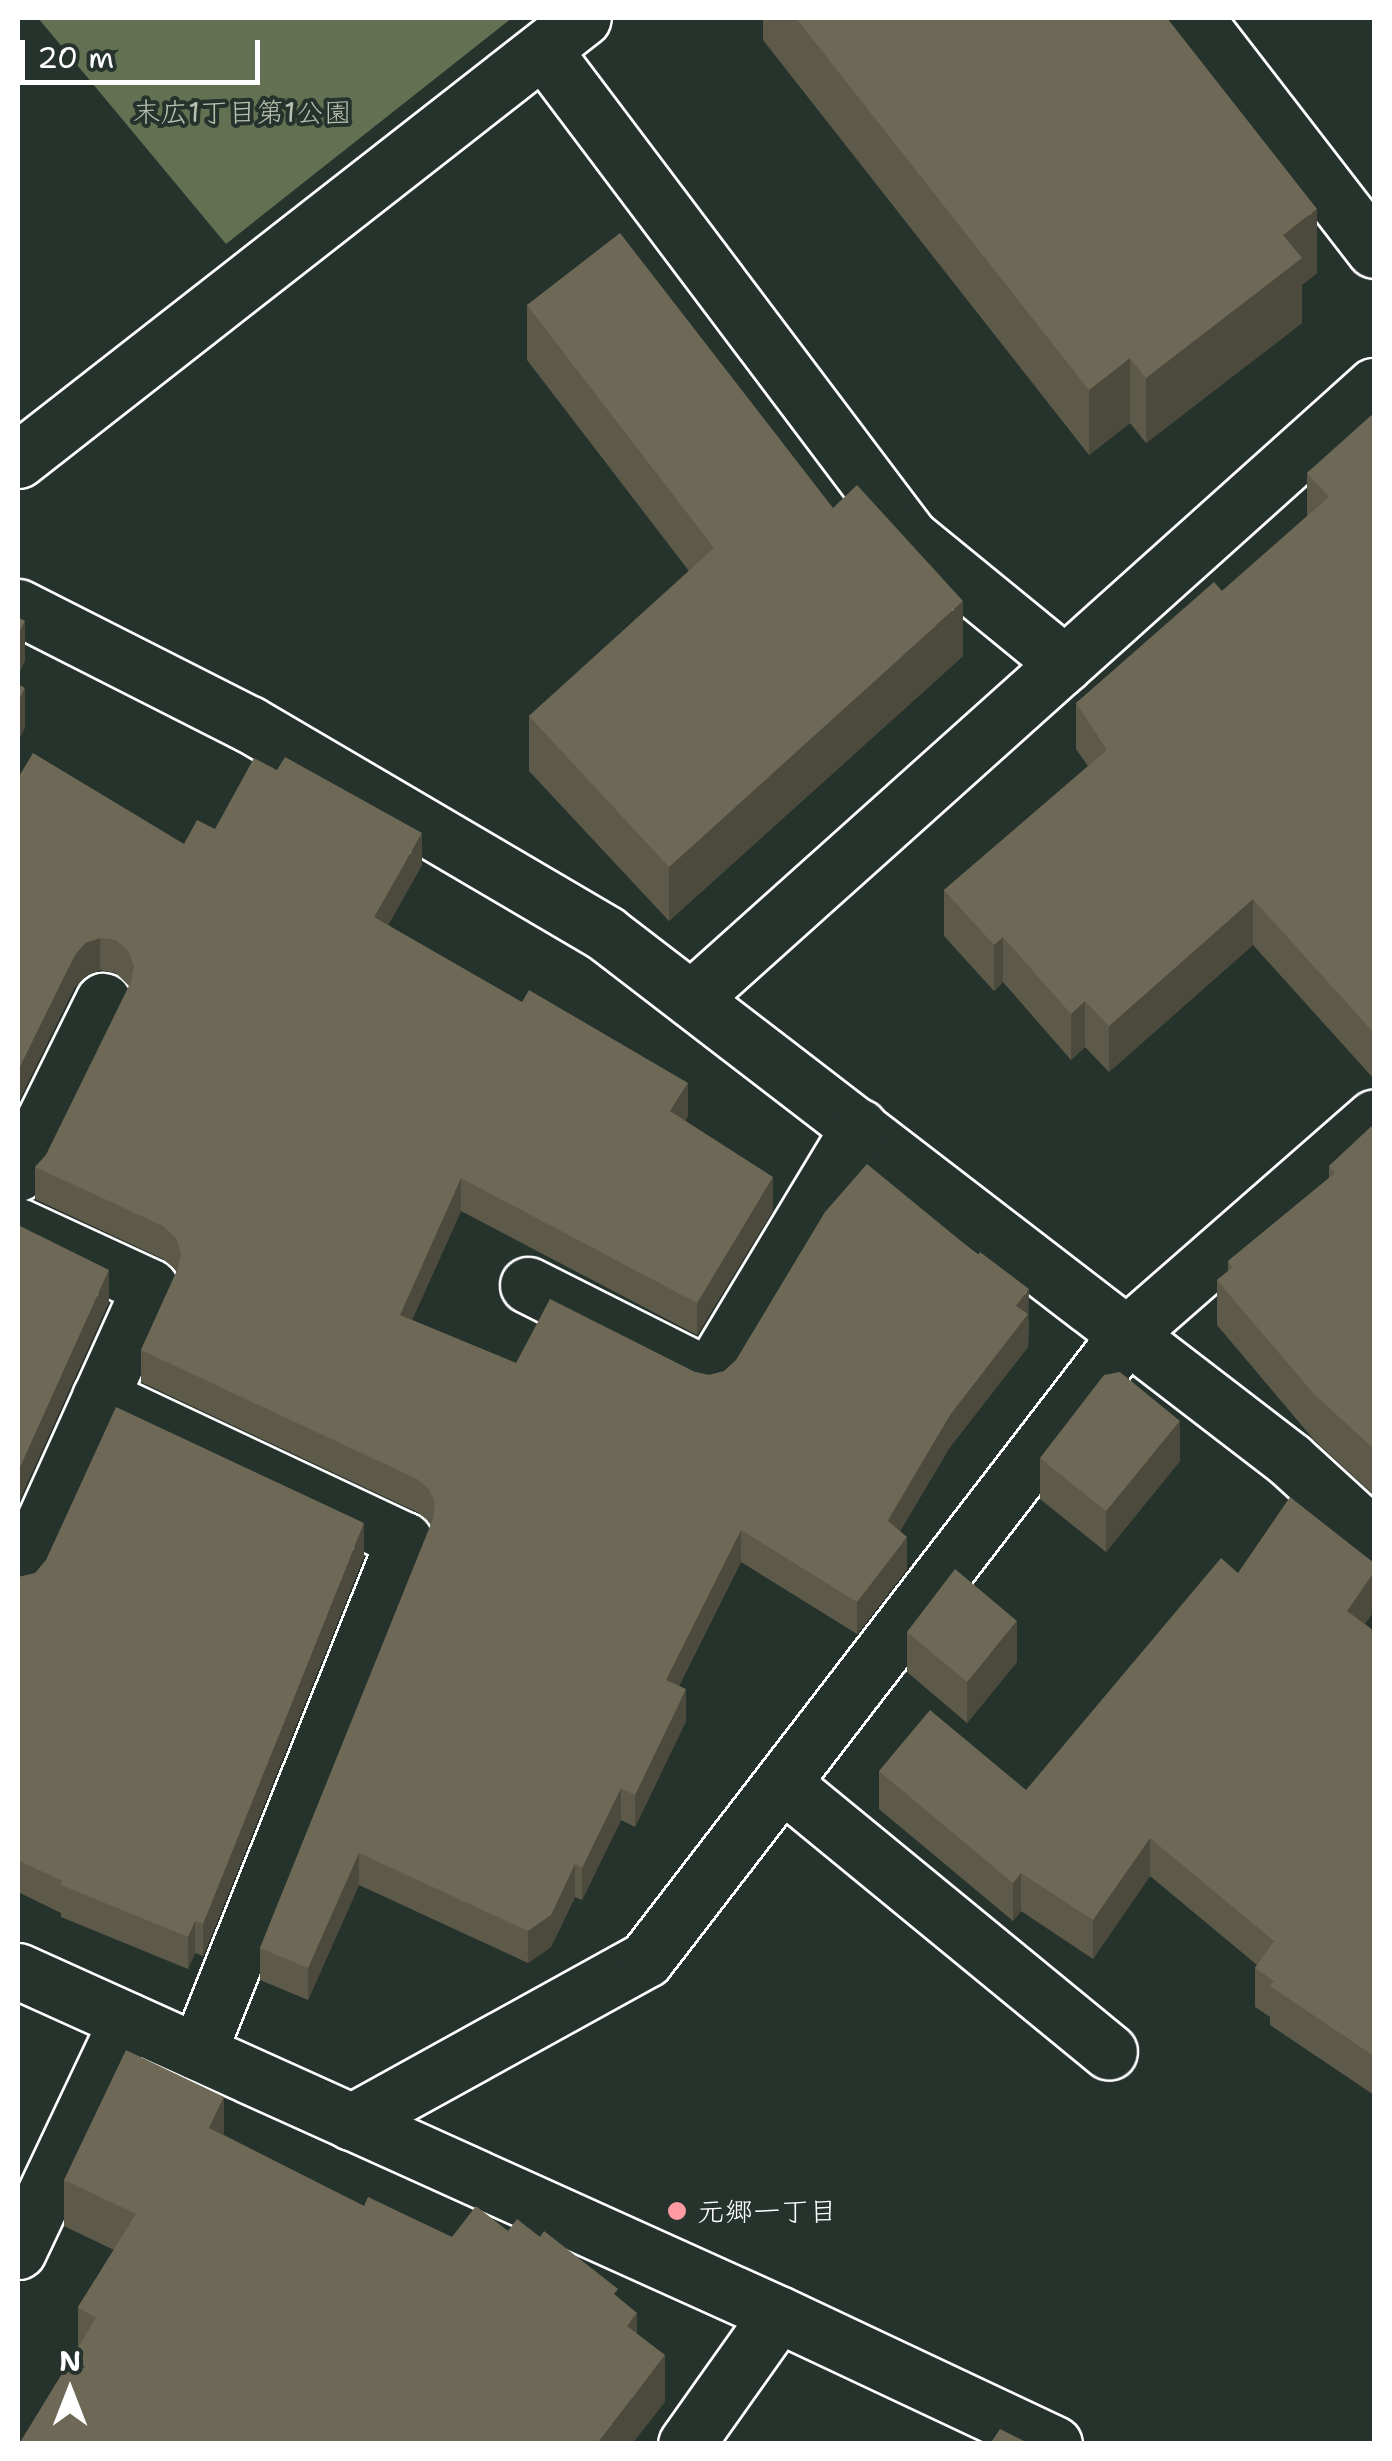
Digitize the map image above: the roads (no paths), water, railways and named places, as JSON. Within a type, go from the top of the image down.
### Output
[{"type":"street","points":[[1196,18],[1374,250]]},
{"type":"street","points":[[18,460],[563,34],[910,537],[1065,664]]},
{"type":"street","points":[[691,999],[1374,386]]},
{"type":"street","points":[[18,607],[283,744],[605,933],[1290,1460],[1374,1537]]},
{"type":"street","points":[[18,1172],[103,1001]]},
{"type":"street","points":[[351,2122],[646,1959],[1128,1333],[1374,1118]]},
{"type":"street","points":[[528,1285],[710,1376],[860,1127]]},
{"type":"street","points":[[18,1226],[150,1287],[18,1579]]},
{"type":"street","points":[[100,1398],[404,1540],[198,2052]]},
{"type":"street","points":[[782,1783],[1109,2052]]},
{"type":"street","points":[[18,1971],[778,2314],[1054,2444]]},
{"type":"street","points":[[18,2252],[127,2020]]},
{"type":"street","points":[[686,2444],[778,2314]]},
{"type":"place","name":"元郷一丁目","points":[[677,2211]]},
{"type":"park label","name":"末広1丁目第1公園","points":[[242,112]]}]
